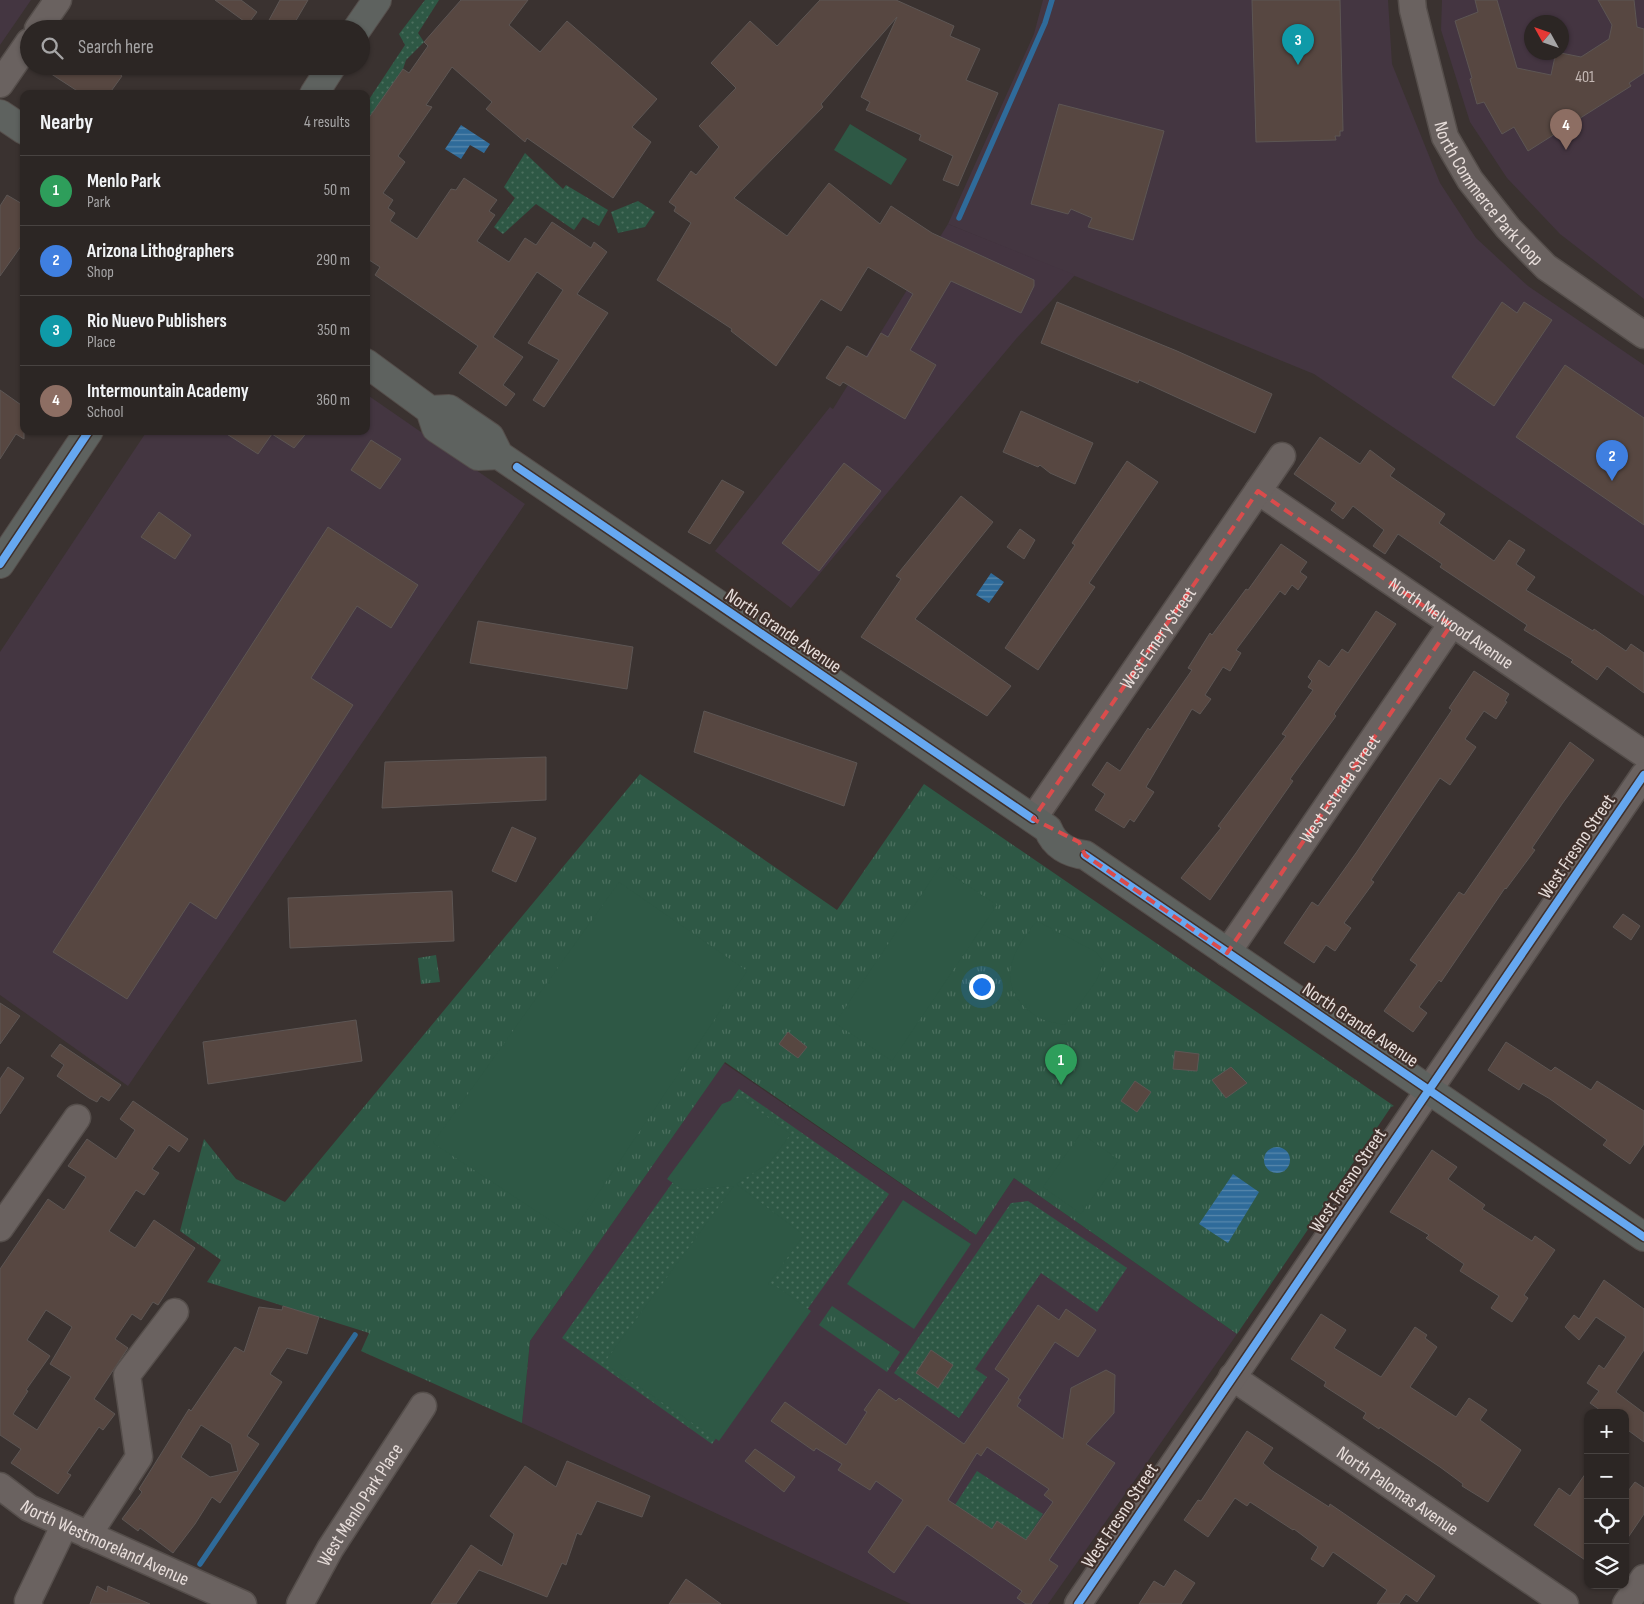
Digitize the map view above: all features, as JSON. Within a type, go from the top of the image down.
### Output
[{"type":"main road","points":[[363,20],[377,0]]},
{"type":"main road","points":[[317,90],[326,75]]},
{"type":"main road","points":[[0,114],[20,127]]},
{"type":"main road","name":"North Grande Avenue","points":[[370,366],[430,410],[436,428],[478,456],[500,454],[1040,824],[1052,840],[1072,853],[1084,855],[1644,1237]]},
{"type":"main road","points":[[0,564],[86,435]]},
{"type":"street","points":[[44,20],[58,0]]},
{"type":"street","name":"North Commerce Park Loop","points":[[1412,0],[1412,10],[1444,137],[1470,180],[1508,228],[1546,267],[1644,335]]},
{"type":"street","points":[[0,84],[20,55]]},
{"type":"street","name":"West Emery Street","points":[[1040,824],[1282,456]]},
{"type":"street","name":"North Melwood Avenue","points":[[1258,491],[1451,625],[1644,754]]},
{"type":"street","name":"West Estrada Street","points":[[1227,953],[1451,625]]},
{"type":"street","name":"West Fresno Street","points":[[1078,1604],[1644,775]]},
{"type":"street","points":[[0,1228],[77,1118]]},
{"type":"street","points":[[88,1535],[139,1457],[127,1375],[175,1312]]},
{"type":"street","name":"North Palomas Avenue","points":[[1232,1378],[1566,1604]]},
{"type":"street","name":"West Menlo Park Place","points":[[300,1604],[330,1549],[423,1406]]},
{"type":"street","name":"North Westmoreland Avenue","points":[[0,1486],[29,1508],[243,1604]]},
{"type":"street","points":[[29,1604],[28,1601],[65,1524]]},
{"type":"street","points":[[1626,1604],[1644,1578]]},
{"type":"highlighted area","points":[[1258,491],[1451,625],[1227,953],[1085,855],[1079,842],[1033,819]]},
{"type":"shaded area","points":[[0,0],[31,0],[0,45]]},
{"type":"shaded area","points":[[1043,0],[1388,0],[1392,64],[1440,183],[1476,238],[1528,286],[1644,365],[1644,596],[1314,374],[948,224],[1034,34]]},
{"type":"shaded area","points":[[1442,0],[1644,0],[1644,299],[1560,234],[1507,178],[1470,122],[1441,30]]},
{"type":"shaded area","points":[[948,224],[1075,275],[1016,339],[791,608],[715,551],[830,407],[833,409]]},
{"type":"shaded area","points":[[370,397],[525,504],[128,1086],[0,995],[0,652],[144,435],[370,435]]},
{"type":"shaded area","points":[[724,1063],[976,1235],[1014,1178],[1237,1334],[1048,1604],[911,1604],[522,1423],[530,1341]]},
{"type":"green space","points":[[425,0],[439,0],[418,33],[424,42],[406,60],[403,69],[370,116],[370,98],[405,45],[399,34]]},
{"type":"green space","points":[[850,124],[907,159],[891,185],[834,150]]},
{"type":"green space","points":[[525,153],[563,189],[566,185],[608,210],[599,226],[583,217],[574,230],[536,204],[503,234],[494,227],[515,198],[504,187]]},
{"type":"green space","points":[[638,201],[655,212],[645,227],[618,233],[611,212]]},
{"type":"green space","points":[[640,774],[837,910],[924,784],[1394,1106],[1391,1107],[1237,1334],[1014,1178],[976,1235],[725,1062],[530,1341],[522,1423],[361,1351],[369,1333],[207,1282],[221,1260],[180,1231],[204,1139],[236,1179],[285,1202]]},
{"type":"green space","points":[[940,867],[997,905],[892,1061],[835,1023]]},
{"type":"green space","points":[[619,882],[747,971],[571,1234],[433,1143]]},
{"type":"green space","points":[[1037,921],[1096,952],[1104,962],[1096,981],[1065,1025],[1046,1021],[1036,1016],[1023,1005],[1015,994],[1011,982],[1014,957],[1027,933]]},
{"type":"green space","points":[[436,955],[440,982],[421,984],[418,958]]},
{"type":"green space","points":[[739,1089],[889,1194],[712,1444],[562,1338]]},
{"type":"green space","points":[[740,1097],[791,1134],[769,1163],[736,1184],[804,1235],[768,1284],[777,1287],[811,1311],[719,1441],[604,1363],[734,1186],[683,1190],[667,1179],[722,1104]]},
{"type":"green space","points":[[1081,1133],[1119,1160],[1081,1214],[1043,1187]]},
{"type":"green space","points":[[903,1200],[971,1244],[914,1329],[847,1284]]},
{"type":"green space","points":[[1028,1201],[1127,1268],[1097,1312],[1041,1273],[975,1369],[987,1377],[959,1418],[894,1373],[1011,1203]]},
{"type":"green space","points":[[832,1306],[900,1352],[887,1372],[819,1325]]},
{"type":"green space","points":[[977,1471],[1043,1514],[1026,1540],[997,1521],[992,1529],[955,1505]]},
{"type":"water","points":[[461,125],[490,144],[484,153],[470,145],[461,159],[445,149]]},
{"type":"water","points":[[991,573],[1004,582],[989,603],[976,595]]},
{"type":"water","points":[[1277,1147],[1286,1151],[1290,1160],[1286,1169],[1277,1173],[1268,1169],[1264,1160],[1268,1151]]},
{"type":"water","points":[[1233,1174],[1259,1192],[1228,1243],[1199,1224]]},
{"type":"building","points":[[215,0],[241,0],[257,12],[251,20],[242,20]]},
{"type":"building","points":[[280,0],[308,0],[296,20],[269,20]]},
{"type":"building","points":[[461,0],[528,0],[509,25],[540,52],[567,21],[657,99],[632,127],[651,142],[613,198],[527,138],[525,142],[486,109],[492,102],[452,67],[426,105],[432,107],[398,156],[405,162],[383,193],[393,200],[388,208],[395,213],[390,221],[417,239],[451,189],[456,190],[464,178],[497,200],[489,211],[495,215],[477,241],[509,262],[525,238],[536,245],[552,222],[591,248],[594,242],[607,252],[577,294],[608,313],[544,407],[533,400],[559,360],[528,343],[563,290],[537,272],[493,337],[523,357],[503,385],[515,394],[506,406],[459,373],[478,346],[375,275],[380,267],[370,261],[370,116],[403,69],[409,73],[428,46],[424,42]]},
{"type":"building","points":[[820,0],[896,0],[954,26],[950,36],[980,49],[966,80],[998,93],[958,186],[943,180],[953,156],[919,140],[921,135],[866,110],[870,102],[861,97],[897,17],[821,104],[823,107],[734,198],[787,236],[829,183],[880,224],[891,206],[932,233],[1034,280],[1034,286],[1021,313],[951,281],[910,350],[936,365],[905,419],[843,382],[840,386],[826,378],[847,346],[867,357],[881,333],[888,337],[913,294],[868,267],[841,311],[821,299],[776,366],[731,331],[732,329],[657,280],[691,223],[674,211],[676,207],[669,202],[691,171],[696,175],[719,147],[699,126],[736,88],[711,63],[750,21],[777,46]]},
{"type":"building","points":[[1252,0],[1340,0],[1343,131],[1340,131],[1340,136],[1335,136],[1336,140],[1256,142]]},
{"type":"building","points":[[1475,0],[1497,0],[1517,68],[1551,75],[1554,60],[1569,60],[1569,55],[1581,57],[1609,39],[1612,25],[1598,0],[1634,0],[1637,27],[1644,29],[1644,73],[1629,83],[1631,86],[1528,151],[1514,127],[1502,134],[1484,102],[1477,104],[1470,79],[1472,78],[1455,21],[1478,12]]},
{"type":"building","points":[[53,75],[122,76],[112,90],[76,90]]},
{"type":"building","points":[[1059,104],[1164,131],[1133,240],[1088,227],[1092,218],[1071,209],[1068,214],[1031,204]]},
{"type":"building","points":[[7,195],[20,203],[20,248],[0,276],[0,206]]},
{"type":"building","points":[[1057,302],[1177,351],[1272,394],[1255,433],[1139,380],[1138,383],[1041,343]]},
{"type":"building","points":[[1502,302],[1517,313],[1524,302],[1552,320],[1494,406],[1452,377]]},
{"type":"building","points":[[1565,365],[1644,418],[1644,525],[1516,437]]},
{"type":"building","points":[[0,390],[20,404],[20,435],[24,435],[24,439],[16,434],[0,459]]},
{"type":"building","points":[[1021,411],[1093,443],[1075,484],[1050,473],[1040,465],[1038,467],[1003,452]]},
{"type":"building","points":[[228,435],[271,435],[258,454]]},
{"type":"building","points":[[274,435],[305,435],[294,448]]},
{"type":"building","points":[[1320,437],[1360,464],[1370,450],[1395,469],[1390,476],[1445,514],[1439,523],[1494,561],[1509,540],[1525,550],[1516,564],[1535,577],[1526,590],[1593,631],[1594,629],[1626,651],[1631,644],[1644,653],[1644,693],[1607,666],[1597,680],[1571,662],[1573,660],[1524,630],[1527,625],[1440,567],[1442,564],[1398,534],[1385,554],[1373,546],[1384,530],[1353,506],[1343,519],[1331,510],[1336,503],[1294,474]]},
{"type":"building","points":[[371,440],[401,459],[380,489],[351,470]]},
{"type":"building","points":[[1127,461],[1158,482],[1089,583],[1095,587],[1038,670],[1005,648],[1075,545],[1072,543]]},
{"type":"building","points":[[844,463],[881,491],[819,571],[782,543]]},
{"type":"building","points":[[722,480],[744,492],[710,544],[688,532]]},
{"type":"building","points":[[961,496],[993,522],[915,619],[1011,686],[987,716],[861,637],[901,579],[896,576]]},
{"type":"building","points":[[159,512],[191,535],[175,559],[141,537]]},
{"type":"building","points":[[328,527],[418,585],[391,628],[357,606],[311,678],[353,705],[216,919],[190,902],[127,999],[53,952]]},
{"type":"building","points":[[1020,529],[1035,540],[1024,559],[1007,547]]},
{"type":"building","points":[[1281,544],[1307,562],[1300,572],[1307,577],[1298,590],[1292,585],[1285,595],[1280,591],[1236,650],[1241,653],[1230,671],[1223,667],[1205,695],[1211,699],[1200,714],[1192,709],[1146,787],[1154,792],[1134,822],[1130,819],[1124,828],[1095,810],[1105,794],[1092,785],[1107,762],[1120,771],[1148,728],[1150,730],[1192,670],[1188,668],[1210,633],[1212,635],[1246,589],[1248,590]]},
{"type":"building","points":[[1376,611],[1396,624],[1334,714],[1336,716],[1290,779],[1293,781],[1210,900],[1181,878],[1221,828],[1218,826],[1286,736],[1282,734],[1313,690],[1308,687],[1312,681],[1308,677],[1319,660],[1329,667],[1342,649],[1348,653]]},
{"type":"building","points":[[478,621],[633,647],[627,689],[470,663]]},
{"type":"building","points":[[1474,671],[1509,694],[1505,701],[1507,702],[1496,719],[1484,711],[1465,739],[1476,747],[1450,785],[1440,778],[1371,880],[1374,882],[1344,923],[1351,928],[1335,951],[1326,945],[1314,963],[1284,943],[1312,902],[1318,906],[1356,853],[1452,710],[1449,708]]},
{"type":"building","points":[[704,711],[857,763],[844,806],[694,752]]},
{"type":"building","points":[[1570,742],[1594,760],[1532,848],[1535,850],[1505,888],[1441,982],[1439,980],[1419,1007],[1427,1013],[1413,1032],[1384,1011],[1417,965],[1410,960],[1459,892],[1464,895]]},
{"type":"building","points":[[546,757],[546,800],[382,808],[385,762]]},
{"type":"building","points":[[512,827],[536,838],[516,882],[492,871]]},
{"type":"building","points":[[452,891],[454,941],[290,948],[288,898]]},
{"type":"building","points":[[1623,914],[1640,926],[1631,940],[1613,927]]},
{"type":"building","points":[[0,1003],[20,1016],[0,1044]]},
{"type":"building","points":[[356,1020],[362,1061],[208,1084],[203,1042]]},
{"type":"building","points":[[788,1032],[807,1047],[798,1058],[779,1044]]},
{"type":"building","points":[[1506,1042],[1551,1071],[1555,1067],[1591,1090],[1597,1081],[1644,1111],[1644,1144],[1630,1164],[1603,1145],[1607,1140],[1550,1099],[1523,1083],[1519,1090],[1488,1070]]},
{"type":"building","points":[[60,1044],[121,1085],[109,1101],[101,1096],[97,1102],[57,1076],[64,1065],[51,1056]]},
{"type":"building","points":[[1175,1051],[1199,1054],[1197,1071],[1173,1069]]},
{"type":"building","points":[[8,1067],[24,1078],[0,1114],[0,1079]]},
{"type":"building","points":[[1231,1067],[1247,1083],[1226,1098],[1212,1080]]},
{"type":"building","points":[[1135,1081],[1151,1092],[1137,1112],[1121,1101]]},
{"type":"building","points":[[133,1101],[188,1139],[179,1152],[169,1145],[152,1169],[159,1173],[144,1195],[136,1190],[109,1231],[135,1248],[154,1220],[195,1248],[158,1305],[153,1302],[141,1320],[132,1314],[115,1339],[128,1348],[94,1399],[115,1414],[103,1430],[99,1427],[67,1473],[71,1475],[58,1494],[11,1463],[21,1449],[0,1435],[0,1269],[48,1199],[64,1210],[86,1177],[68,1166],[87,1139],[116,1159],[135,1130],[120,1119]],"holes":[[[46,1310],[72,1327],[50,1364],[71,1377],[37,1430],[13,1414],[28,1391],[26,1390],[50,1356],[27,1340]]]},
{"type":"building","points":[[1432,1150],[1457,1167],[1448,1179],[1485,1205],[1482,1209],[1532,1241],[1535,1236],[1555,1250],[1524,1295],[1528,1298],[1512,1322],[1491,1308],[1499,1296],[1460,1271],[1464,1264],[1426,1238],[1429,1235],[1390,1212]]},
{"type":"building","points":[[1604,1280],[1644,1309],[1644,1350],[1616,1392],[1644,1413],[1644,1442],[1629,1431],[1629,1409],[1598,1409],[1590,1403],[1599,1391],[1587,1383],[1599,1365],[1604,1369],[1626,1337],[1596,1317],[1579,1340],[1565,1327],[1574,1315],[1579,1319]]},
{"type":"building","points":[[1038,1305],[1059,1320],[1066,1309],[1096,1330],[1078,1357],[1055,1342],[1018,1398],[1021,1400],[1017,1406],[1063,1439],[1071,1388],[1106,1370],[1115,1375],[1114,1413],[1086,1444],[1115,1463],[1049,1560],[1058,1566],[1031,1604],[1026,1604],[1017,1598],[1022,1591],[927,1525],[894,1573],[868,1552],[903,1500],[876,1481],[870,1490],[838,1470],[842,1464],[816,1448],[814,1451],[771,1421],[785,1402],[846,1445],[867,1412],[864,1410],[879,1389],[896,1401],[899,1398],[964,1444],[1009,1379],[995,1369]],"holes":[[[987,1447],[1049,1489],[1044,1495],[1053,1502],[1026,1540],[997,1521],[992,1529],[948,1500],[977,1453],[981,1456]]]},
{"type":"building","points":[[283,1306],[319,1317],[307,1354],[287,1348],[270,1374],[282,1382],[247,1436],[259,1444],[220,1503],[212,1497],[173,1553],[140,1528],[138,1531],[122,1519],[142,1492],[139,1489],[189,1409],[191,1411],[235,1347],[244,1352],[259,1307],[282,1310]],"holes":[[[201,1425],[231,1444],[238,1471],[210,1477],[181,1457]]]},
{"type":"building","points":[[1321,1314],[1346,1330],[1334,1348],[1381,1377],[1415,1327],[1427,1335],[1425,1338],[1437,1347],[1410,1387],[1456,1417],[1469,1398],[1487,1410],[1480,1420],[1521,1450],[1488,1502],[1462,1486],[1463,1484],[1440,1467],[1380,1427],[1379,1429],[1363,1418],[1366,1413],[1324,1386],[1326,1382],[1291,1359]]},
{"type":"building","points":[[931,1350],[953,1365],[938,1388],[916,1373]]},
{"type":"building","points":[[1247,1431],[1273,1448],[1263,1463],[1271,1470],[1329,1507],[1330,1504],[1435,1576],[1417,1602],[1406,1594],[1399,1604],[1377,1604],[1387,1590],[1333,1552],[1323,1567],[1311,1559],[1318,1547],[1294,1529],[1250,1502],[1247,1506],[1235,1498],[1208,1537],[1184,1520],[1198,1500],[1201,1501]]},
{"type":"building","points":[[755,1449],[795,1477],[784,1492],[745,1461]]},
{"type":"building","points":[[567,1461],[650,1496],[642,1517],[597,1501],[581,1535],[577,1533],[566,1565],[562,1563],[547,1597],[479,1570],[456,1604],[431,1604],[471,1545],[502,1566],[514,1534],[490,1516],[525,1466],[556,1487]]},
{"type":"building","points":[[1584,1476],[1584,1559],[1534,1525],[1559,1488],[1570,1496]]},
{"type":"building","points":[[1635,1482],[1644,1488],[1644,1514],[1629,1536],[1629,1499],[1629,1490]]},
{"type":"building","points":[[1175,1570],[1195,1583],[1181,1604],[1139,1604],[1154,1581],[1164,1587]]},
{"type":"building","points":[[686,1579],[721,1604],[669,1604]]},
{"type":"building","points":[[97,1586],[107,1592],[108,1586],[150,1604],[90,1604]]},
{"type":"waterway","points":[[959,218],[1045,23],[1052,0]]},
{"type":"waterway","points":[[200,1564],[355,1335]]},
{"type":"cycle path","points":[[0,564],[86,435]]},
{"type":"cycle path","points":[[517,467],[1033,819]]},
{"type":"cycle path","points":[[1078,1604],[1644,775]]},
{"type":"cycle path","points":[[1085,855],[1644,1237]]},
{"type":"place","name":"Rio Nuevo Publishers","points":[[1298,65]]},
{"type":"place","name":"Intermountain Academy","points":[[1566,150]]},
{"type":"place","name":"Arizona Lithographers","points":[[1612,481]]},
{"type":"place","name":"Menlo Park","points":[[1061,1085]]}]
